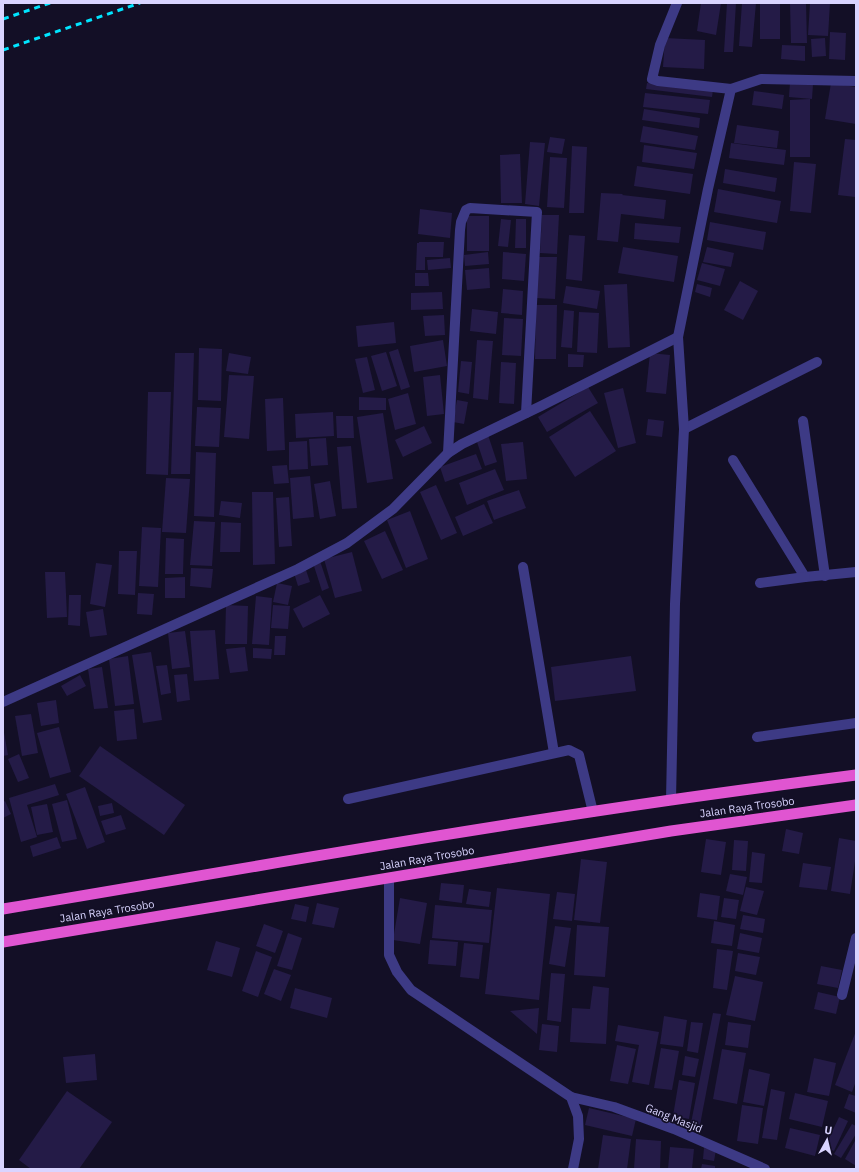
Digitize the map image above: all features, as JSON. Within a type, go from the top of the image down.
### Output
[{"type":"highway","name":"Jalan Raya Trosobo","points":[[3,909],[336,853],[593,812],[856,775]]},
{"type":"highway","name":"Jalan Raya Trosobo","points":[[3,942],[671,830],[856,805]]},
{"type":"street","points":[[677,3],[660,46],[652,79],[658,81],[731,89],[761,79],[856,81]]},
{"type":"street","points":[[671,800],[675,604],[684,429],[678,337],[708,189],[731,89]]},
{"type":"street","points":[[448,453],[460,230],[461,222],[466,210],[470,208],[537,212],[526,413]]},
{"type":"street","points":[[3,702],[298,569],[348,542],[393,509],[448,453],[462,444],[678,337]]},
{"type":"street","points":[[684,429],[817,362]]},
{"type":"street","points":[[803,421],[825,576]]},
{"type":"street","points":[[733,460],[805,577]]},
{"type":"street","points":[[523,567],[554,753]]},
{"type":"street","points":[[760,583],[856,572]]},
{"type":"street","points":[[757,737],[856,723]]},
{"type":"street","points":[[348,799],[569,750],[578,755],[593,812]]},
{"type":"street","points":[[389,878],[389,955],[397,972],[411,990],[571,1097],[578,1116],[579,1139],[573,1169]]},
{"type":"street","points":[[842,995],[856,938]]},
{"type":"street","name":"Gang Masjid","points":[[571,1097],[614,1107],[674,1129],[765,1169]]},
{"type":"building","points":[[701,3],[721,3],[716,35],[697,31]]},
{"type":"building","points":[[727,3],[736,3],[733,52],[724,52]]},
{"type":"building","points":[[742,3],[756,3],[752,47],[739,46]]},
{"type":"building","points":[[760,3],[780,3],[780,39],[760,39]]},
{"type":"building","points":[[790,3],[806,3],[807,43],[791,43]]},
{"type":"building","points":[[810,3],[830,3],[828,36],[808,35]]},
{"type":"building","points":[[830,32],[846,33],[845,60],[829,59]]},
{"type":"building","points":[[665,38],[705,40],[704,69],[663,67]]},
{"type":"building","points":[[825,38],[826,56],[812,57],[811,39]]},
{"type":"building","points":[[782,45],[805,46],[805,61],[781,59]]},
{"type":"building","points":[[790,82],[813,84],[812,99],[789,97]]},
{"type":"building","points":[[647,83],[713,90],[712,97],[646,89]]},
{"type":"building","points":[[831,83],[856,87],[856,124],[825,119]]},
{"type":"building","points":[[754,91],[784,95],[782,109],[752,105]]},
{"type":"building","points":[[645,93],[710,100],[708,114],[643,107]]},
{"type":"building","points":[[810,99],[810,157],[790,157],[790,100]]},
{"type":"building","points":[[644,109],[700,118],[699,128],[642,120]]},
{"type":"building","points":[[737,125],[779,131],[777,148],[734,143]]},
{"type":"building","points":[[643,126],[698,136],[695,150],[640,142]]},
{"type":"building","points":[[550,137],[565,139],[562,154],[547,152]]},
{"type":"building","points":[[845,139],[856,140],[855,197],[838,195]]},
{"type":"building","points":[[530,142],[545,143],[539,206],[525,204]]},
{"type":"building","points":[[731,143],[786,150],[784,165],[729,158]]},
{"type":"building","points":[[644,145],[697,153],[694,169],[642,162]]},
{"type":"building","points":[[572,146],[587,147],[584,213],[569,213]]},
{"type":"building","points":[[520,154],[522,203],[501,203],[500,155]]},
{"type":"building","points":[[550,157],[567,158],[564,208],[547,207]]},
{"type":"building","points":[[794,162],[816,164],[811,213],[790,211]]},
{"type":"building","points":[[637,166],[693,174],[690,194],[634,186]]},
{"type":"building","points":[[725,169],[777,178],[775,192],[723,183]]},
{"type":"building","points":[[718,189],[781,201],[777,223],[714,212]]},
{"type":"building","points":[[601,193],[623,194],[622,195],[666,200],[664,219],[621,214],[618,242],[597,240]]},
{"type":"building","points":[[420,209],[452,213],[450,238],[418,234]]},
{"type":"building","points":[[542,215],[559,215],[557,254],[540,253]]},
{"type":"building","points":[[467,216],[489,216],[489,251],[467,251]]},
{"type":"building","points":[[501,219],[511,220],[508,247],[498,246]]},
{"type":"building","points":[[516,219],[526,219],[526,248],[515,248]]},
{"type":"building","points":[[710,222],[766,232],[763,250],[707,240]]},
{"type":"building","points":[[635,223],[681,227],[679,243],[634,239]]},
{"type":"building","points":[[569,235],[585,236],[582,281],[566,279]]},
{"type":"building","points":[[444,242],[443,257],[425,257],[425,270],[416,270],[417,243]]},
{"type":"building","points":[[623,247],[678,256],[674,282],[618,273]]},
{"type":"building","points":[[707,247],[734,253],[731,267],[703,262]]},
{"type":"building","points":[[488,252],[489,264],[465,266],[464,255]]},
{"type":"building","points":[[503,252],[526,254],[524,281],[502,279]]},
{"type":"building","points":[[538,257],[557,257],[555,299],[536,298]]},
{"type":"building","points":[[450,258],[451,268],[428,270],[427,260]]},
{"type":"building","points":[[702,263],[725,269],[720,286],[697,280]]},
{"type":"building","points":[[489,268],[490,288],[467,290],[465,270]]},
{"type":"building","points":[[415,273],[428,273],[429,286],[415,286]]},
{"type":"building","points":[[740,281],[758,291],[743,320],[724,310]]},
{"type":"building","points":[[627,284],[630,347],[608,348],[604,285]]},
{"type":"building","points":[[697,284],[712,288],[710,297],[695,292]]},
{"type":"building","points":[[566,286],[600,291],[597,309],[563,303]]},
{"type":"building","points":[[503,289],[523,291],[522,315],[501,313]]},
{"type":"building","points":[[442,292],[443,309],[411,310],[411,293]]},
{"type":"building","points":[[536,305],[557,305],[556,359],[535,359]]},
{"type":"building","points":[[472,309],[498,312],[496,334],[470,331]]},
{"type":"building","points":[[564,310],[574,311],[572,348],[561,347]]},
{"type":"building","points":[[579,312],[599,313],[597,353],[577,352]]},
{"type":"building","points":[[444,315],[445,335],[425,336],[423,316]]},
{"type":"building","points":[[504,318],[523,319],[521,356],[502,355]]},
{"type":"building","points":[[394,322],[396,343],[358,347],[356,326]]},
{"type":"building","points":[[443,340],[447,366],[414,372],[410,346]]},
{"type":"building","points":[[477,340],[493,341],[488,400],[473,398]]},
{"type":"building","points":[[199,348],[222,349],[221,401],[198,400]]},
{"type":"building","points":[[398,349],[410,387],[401,390],[389,352]]},
{"type":"building","points":[[386,352],[397,386],[382,391],[371,356]]},
{"type":"building","points":[[175,353],[194,353],[190,474],[171,474]]},
{"type":"building","points":[[229,353],[251,357],[248,374],[226,371]]},
{"type":"building","points":[[650,353],[670,355],[666,394],[646,392]]},
{"type":"building","points":[[568,354],[584,355],[583,367],[568,367]]},
{"type":"building","points":[[367,357],[375,390],[363,393],[355,359]]},
{"type":"building","points":[[461,361],[472,362],[469,394],[458,392]]},
{"type":"building","points":[[501,362],[516,363],[514,404],[499,403]]},
{"type":"building","points":[[229,375],[254,376],[249,439],[224,437]]},
{"type":"building","points":[[440,375],[444,414],[427,416],[423,377]]},
{"type":"building","points":[[588,387],[598,403],[547,432],[538,417]]},
{"type":"building","points":[[623,388],[636,443],[618,448],[604,393]]},
{"type":"building","points":[[148,392],[171,392],[168,475],[146,474]]},
{"type":"building","points":[[408,393],[416,424],[395,430],[388,399]]},
{"type":"building","points":[[359,397],[386,398],[386,410],[359,410]]},
{"type":"building","points":[[283,398],[285,450],[267,451],[265,399]]},
{"type":"building","points":[[457,400],[468,402],[464,424],[453,422]]},
{"type":"building","points":[[197,407],[221,408],[219,447],[195,446]]},
{"type":"building","points":[[590,411],[616,451],[575,477],[549,437]]},
{"type":"building","points":[[333,412],[334,436],[296,438],[295,414]]},
{"type":"building","points":[[383,413],[393,479],[367,483],[357,417]]},
{"type":"building","points":[[336,416],[353,416],[354,438],[337,438]]},
{"type":"building","points":[[648,419],[664,421],[662,437],[646,435]]},
{"type":"building","points":[[424,426],[432,443],[403,457],[395,440]]},
{"type":"building","points":[[488,435],[497,462],[485,466],[476,439]]},
{"type":"building","points":[[326,438],[328,465],[311,466],[309,439]]},
{"type":"building","points":[[307,441],[308,469],[289,470],[289,442]]},
{"type":"building","points":[[523,442],[527,479],[506,481],[501,444]]},
{"type":"building","points":[[351,446],[357,508],[342,509],[337,447]]},
{"type":"building","points":[[196,452],[216,453],[214,517],[194,516]]},
{"type":"building","points":[[476,454],[482,469],[445,482],[440,467]]},
{"type":"building","points":[[287,465],[289,483],[274,484],[272,466]]},
{"type":"building","points":[[495,469],[504,490],[467,505],[459,483]]},
{"type":"building","points":[[310,476],[314,517],[293,519],[290,478]]},
{"type":"building","points":[[166,478],[190,479],[186,533],[162,532]]},
{"type":"building","points":[[330,481],[336,516],[320,519],[314,484]]},
{"type":"building","points":[[436,485],[457,533],[441,540],[420,492]]},
{"type":"building","points":[[519,490],[526,508],[494,520],[487,501]]},
{"type":"building","points":[[252,492],[273,492],[275,564],[253,565]]},
{"type":"building","points":[[289,497],[292,546],[279,547],[276,498]]},
{"type":"building","points":[[221,501],[242,503],[240,518],[219,515]]},
{"type":"building","points":[[484,504],[493,523],[463,536],[455,517]]},
{"type":"building","points":[[410,511],[428,559],[406,568],[387,520]]},
{"type":"building","points":[[194,521],[215,522],[212,566],[190,565]]},
{"type":"building","points":[[221,522],[241,523],[240,552],[220,552]]},
{"type":"building","points":[[142,527],[161,528],[158,587],[139,586]]},
{"type":"building","points":[[385,531],[403,570],[382,579],[364,541]]},
{"type":"building","points":[[166,538],[184,539],[183,574],[165,574]]},
{"type":"building","points":[[119,551],[137,551],[135,595],[118,594]]},
{"type":"building","points":[[352,552],[362,591],[335,598],[324,559]]},
{"type":"building","points":[[320,561],[329,588],[322,591],[313,563]]},
{"type":"building","points":[[96,563],[112,565],[105,607],[90,604]]},
{"type":"building","points":[[191,568],[213,569],[211,588],[190,586]]},
{"type":"building","points":[[306,570],[310,582],[298,586],[294,573]]},
{"type":"building","points":[[45,572],[65,572],[67,617],[47,618]]},
{"type":"building","points":[[185,577],[185,598],[165,598],[165,578]]},
{"type":"building","points":[[277,583],[292,586],[288,605],[273,602]]},
{"type":"building","points":[[138,593],[154,594],[152,615],[137,614]]},
{"type":"building","points":[[69,595],[81,595],[80,626],[68,625]]},
{"type":"building","points":[[320,595],[330,614],[303,628],[293,609]]},
{"type":"building","points":[[256,596],[272,598],[269,645],[252,644]]},
{"type":"building","points":[[226,605],[248,606],[247,644],[225,644]]},
{"type":"building","points":[[273,605],[290,606],[288,629],[271,628]]},
{"type":"building","points":[[103,609],[107,635],[90,637],[86,612]]},
{"type":"building","points":[[215,630],[219,679],[194,681],[190,631]]},
{"type":"building","points":[[185,631],[190,667],[172,669],[168,633]]},
{"type":"building","points":[[275,636],[286,636],[285,655],[274,655]]},
{"type":"building","points":[[245,647],[248,671],[230,673],[226,649]]},
{"type":"building","points":[[253,648],[272,649],[271,659],[253,658]]},
{"type":"building","points":[[151,652],[162,720],[143,723],[132,655]]},
{"type":"building","points":[[128,656],[134,704],[115,706],[109,659]]},
{"type":"building","points":[[631,656],[636,691],[555,701],[551,667]]},
{"type":"building","points":[[167,665],[171,693],[161,695],[156,666]]},
{"type":"building","points":[[102,667],[108,708],[94,709],[88,669]]},
{"type":"building","points":[[187,674],[190,700],[177,702],[174,675]]},
{"type":"building","points":[[80,675],[86,686],[67,696],[61,686]]},
{"type":"building","points":[[56,700],[59,723],[41,726],[37,703]]},
{"type":"building","points":[[134,709],[137,739],[117,741],[114,711]]},
{"type":"building","points":[[31,714],[38,753],[22,756],[15,716]]},
{"type":"building","points":[[3,727],[8,755],[3,756]]},
{"type":"building","points":[[59,727],[71,772],[50,778],[37,733]]},
{"type":"building","points":[[100,746],[185,805],[164,835],[79,776]]},
{"type":"building","points":[[19,754],[29,778],[18,782],[8,759]]},
{"type":"building","points":[[55,784],[59,795],[27,805],[37,837],[21,842],[9,798]]},
{"type":"building","points":[[85,787],[105,842],[87,849],[66,794]]},
{"type":"building","points":[[67,800],[77,839],[62,842],[52,804]]},
{"type":"building","points":[[5,801],[11,814],[3,818],[3,802]]},
{"type":"building","points":[[112,803],[114,813],[100,816],[98,806]]},
{"type":"building","points":[[47,804],[53,832],[37,835],[31,807]]},
{"type":"building","points":[[121,815],[126,829],[106,835],[101,821]]},
{"type":"building","points":[[786,829],[803,833],[799,854],[782,851]]},
{"type":"building","points":[[57,837],[61,848],[33,857],[30,846]]},
{"type":"building","points":[[839,838],[856,841],[856,855],[850,894],[831,891]]},
{"type":"building","points":[[706,839],[726,842],[721,875],[701,872]]},
{"type":"building","points":[[734,840],[748,841],[746,871],[732,870]]},
{"type":"building","points":[[752,852],[765,854],[762,883],[749,882]]},
{"type":"building","points":[[581,859],[607,862],[600,923],[574,920]]},
{"type":"building","points":[[803,863],[831,867],[827,890],[799,887]]},
{"type":"building","points":[[730,874],[747,877],[743,895],[726,891]]},
{"type":"building","points":[[441,883],[464,885],[462,903],[439,900]]},
{"type":"building","points":[[746,887],[764,891],[757,915],[740,911]]},
{"type":"building","points":[[497,888],[550,894],[539,1000],[485,994]]},
{"type":"building","points":[[469,889],[491,892],[489,907],[466,904]]},
{"type":"building","points":[[557,892],[575,894],[572,921],[553,919]]},
{"type":"building","points":[[700,893],[720,896],[717,920],[697,917]]},
{"type":"building","points":[[400,898],[427,903],[420,944],[393,940]]},
{"type":"building","points":[[724,898],[739,900],[736,919],[721,917]]},
{"type":"building","points":[[317,903],[339,908],[334,928],[312,924]]},
{"type":"building","points":[[295,904],[309,907],[306,922],[291,919]]},
{"type":"building","points":[[435,905],[492,910],[489,943],[432,938]]},
{"type":"building","points":[[743,915],[765,919],[763,933],[740,929]]},
{"type":"building","points":[[714,921],[735,925],[732,946],[711,943]]},
{"type":"building","points":[[264,924],[283,931],[275,953],[256,946]]},
{"type":"building","points":[[577,925],[609,927],[605,977],[574,975]]},
{"type":"building","points":[[555,926],[571,928],[565,967],[549,964]]},
{"type":"building","points":[[288,933],[302,938],[292,970],[277,966]]},
{"type":"building","points":[[740,933],[762,938],[759,953],[737,949]]},
{"type":"building","points":[[430,940],[458,942],[456,966],[428,964]]},
{"type":"building","points":[[216,941],[240,948],[232,977],[207,970]]},
{"type":"building","points":[[464,943],[483,945],[479,979],[460,977]]},
{"type":"building","points":[[717,949],[733,951],[727,990],[713,988]]},
{"type":"building","points":[[256,951],[272,957],[258,997],[242,991]]},
{"type":"building","points":[[738,953],[760,957],[756,975],[735,971]]},
{"type":"building","points":[[821,966],[842,970],[838,988],[817,984]]},
{"type":"building","points":[[274,969],[291,975],[281,1001],[264,994]]},
{"type":"building","points":[[551,973],[565,974],[561,1022],[547,1020]]},
{"type":"building","points":[[735,976],[763,982],[755,1021],[726,1015]]},
{"type":"building","points":[[593,986],[609,988],[606,1044],[570,1042],[572,1008],[590,1009]]},
{"type":"building","points":[[295,988],[332,998],[327,1018],[290,1008]]},
{"type":"building","points":[[818,992],[840,997],[836,1014],[814,1009]]},
{"type":"building","points":[[539,1008],[537,1034],[510,1011]]},
{"type":"building","points":[[713,1013],[721,1014],[700,1125],[691,1123]]},
{"type":"building","points":[[664,1016],[687,1020],[683,1047],[660,1044]]},
{"type":"building","points":[[691,1022],[703,1023],[698,1053],[687,1051]]},
{"type":"building","points":[[728,1022],[751,1025],[748,1048],[725,1045]]},
{"type":"building","points":[[542,1024],[559,1026],[557,1052],[539,1050]]},
{"type":"building","points":[[618,1025],[659,1032],[649,1085],[632,1082],[639,1045],[615,1041]]},
{"type":"building","points":[[856,1031],[856,1081],[852,1092],[835,1085]]},
{"type":"building","points":[[617,1045],[636,1049],[628,1084],[610,1081]]},
{"type":"building","points":[[661,1048],[679,1051],[672,1090],[654,1088]]},
{"type":"building","points":[[722,1049],[746,1053],[737,1104],[713,1099]]},
{"type":"building","points":[[95,1054],[97,1080],[66,1083],[63,1057]]},
{"type":"building","points":[[685,1056],[699,1059],[695,1077],[682,1075]]},
{"type":"building","points":[[814,1058],[836,1063],[829,1096],[807,1092]]},
{"type":"building","points":[[749,1069],[770,1074],[764,1106],[743,1102]]},
{"type":"building","points":[[679,1080],[695,1083],[689,1119],[673,1116]]},
{"type":"building","points":[[771,1089],[785,1092],[777,1140],[762,1138]]},
{"type":"building","points":[[67,1091],[112,1122],[79,1169],[31,1169],[19,1160]]},
{"type":"building","points":[[795,1093],[828,1101],[822,1127],[789,1119]]},
{"type":"building","points":[[849,1094],[856,1096],[856,1113],[844,1108]]},
{"type":"building","points":[[742,1105],[763,1108],[758,1144],[737,1141]]},
{"type":"building","points":[[589,1108],[636,1119],[632,1136],[585,1125]]},
{"type":"building","points":[[839,1117],[848,1121],[834,1151],[825,1147]]},
{"type":"building","points":[[852,1124],[856,1126],[856,1134],[841,1158],[834,1154]]},
{"type":"building","points":[[790,1128],[820,1135],[815,1156],[785,1148]]},
{"type":"building","points":[[603,1135],[631,1139],[627,1169],[598,1169]]},
{"type":"building","points":[[636,1139],[661,1141],[660,1169],[634,1169]]},
{"type":"building","points":[[856,1139],[856,1166],[845,1159]]},
{"type":"building","points":[[670,1147],[694,1149],[692,1169],[668,1169]]},
{"type":"building","points":[[704,1148],[716,1150],[714,1161],[703,1159]]},
{"type":"building","points":[[702,1164],[715,1166],[715,1169],[701,1169]]},
{"type":"railway","points":[[3,19],[50,3]]},
{"type":"railway","points":[[3,50],[140,3]]}]
